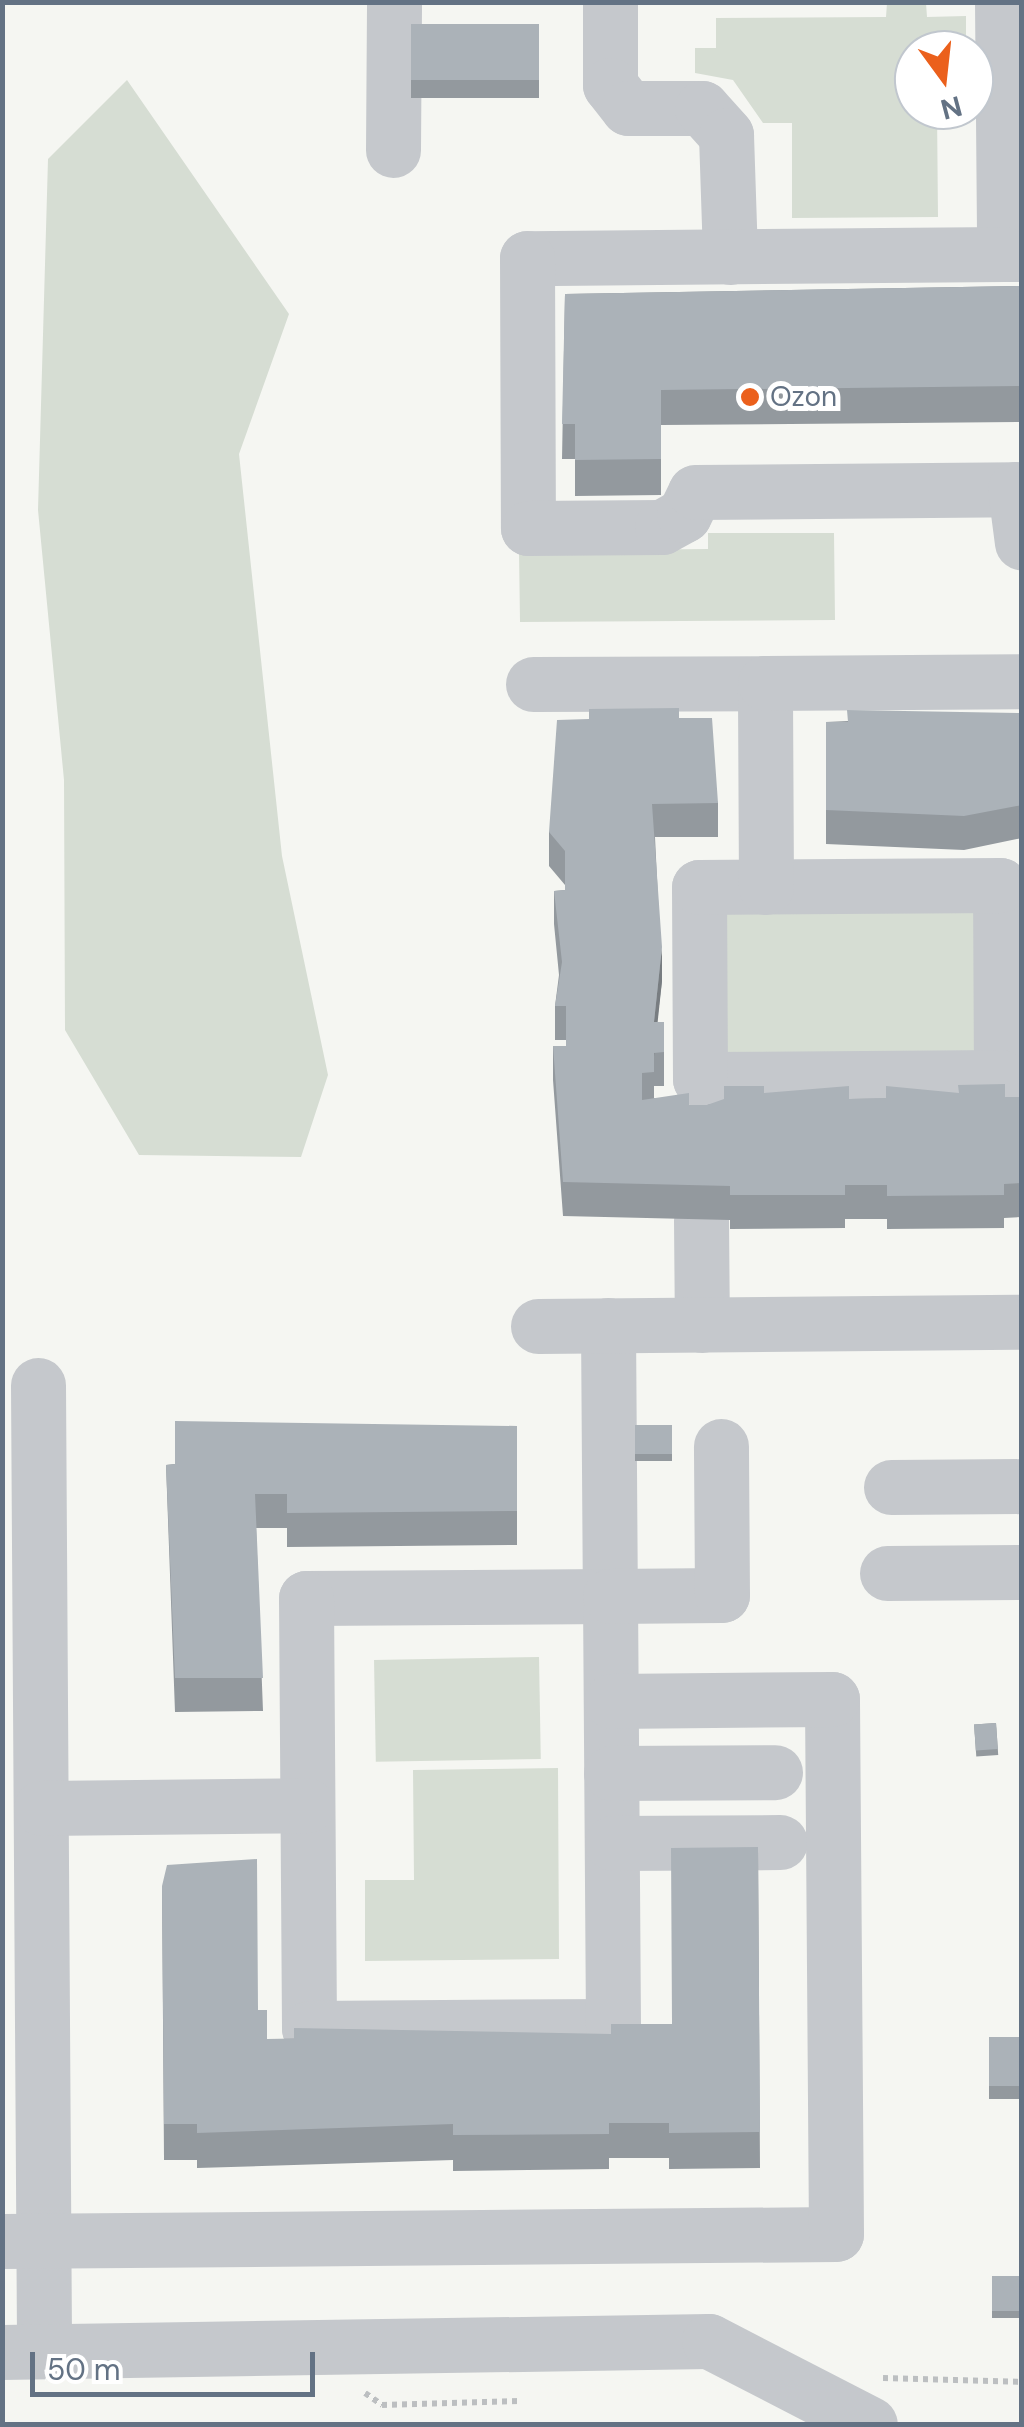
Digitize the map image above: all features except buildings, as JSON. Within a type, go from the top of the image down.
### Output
[{"type":"lane","points":[[393,150],[394,2]]},
{"type":"lane","points":[[610,2],[610,85],[628,108],[702,108],[726,135],[730,257]]},
{"type":"lane","points":[[1002,2],[1013,254],[527,258],[528,528],[662,527],[684,515],[695,492],[1016,489],[1022,542]]},
{"type":"lane","points":[[534,684],[1022,681]]},
{"type":"lane","points":[[765,683],[766,887]]},
{"type":"lane","points":[[700,1079],[1001,1076],[1000,885],[698,887],[700,1139]]},
{"type":"lane","points":[[701,1220],[702,1324]]},
{"type":"lane","points":[[538,1326],[1022,1322]]},
{"type":"lane","points":[[608,1325],[610,1596],[611,1701],[613,2026],[309,2028],[306,1598],[610,1596],[722,1595],[721,1446]]},
{"type":"lane","points":[[38,1385],[28,1838],[24,2352],[709,2341],[870,2424]]},
{"type":"lane","points":[[891,1487],[1022,1486]]},
{"type":"lane","points":[[887,1573],[1022,1572]]},
{"type":"lane","points":[[23,2241],[836,2234],[832,1699],[611,1701]]},
{"type":"lane","points":[[611,1773],[775,1772]]},
{"type":"lane","points":[[28,1838],[307,1805]]},
{"type":"lane","points":[[612,1843],[780,1842]]},
{"type":"shaded area","points":[[887,3],[926,3],[927,17],[966,16],[966,30],[894,30],[894,130],[937,130],[938,217],[792,218],[792,123],[763,123],[733,80],[695,73],[695,48],[716,48],[716,18],[886,17]]},
{"type":"shaded area","points":[[127,80],[289,314],[239,454],[282,856],[328,1075],[301,1157],[139,1155],[65,1030],[64,780],[38,510],[48,159]]},
{"type":"shaded area","points":[[708,533],[834,533],[835,620],[520,622],[519,551],[708,549]]},
{"type":"shaded area","points":[[716,902],[986,902],[986,1060],[716,1060]]},
{"type":"shaded area","points":[[539,1657],[541,1759],[376,1762],[374,1660]]},
{"type":"shaded area","points":[[558,1768],[559,1959],[365,1961],[365,1880],[414,1880],[413,1770]]},
{"type":"place","name":"Ozon","points":[[750,397]]}]
